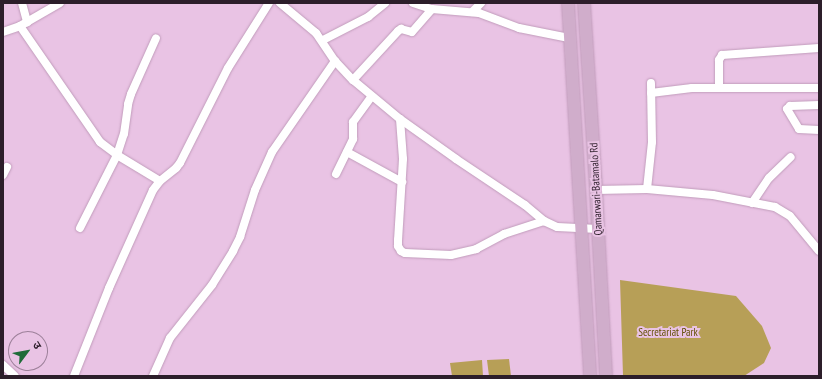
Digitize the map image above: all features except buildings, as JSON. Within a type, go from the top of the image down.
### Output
[{"type":"main road","name":"Qamarwari-Batamalo Rd","points":[[568,3],[590,376]]},
{"type":"main road","name":"Qamarwari-Batamalo Rd","points":[[584,3],[606,376]]},
{"type":"street","points":[[22,3],[23,24],[93,134],[100,142],[117,155],[160,181]]},
{"type":"street","points":[[3,32],[23,24],[60,3]]},
{"type":"street","points":[[280,3],[309,26],[322,40],[335,61],[353,80],[400,119],[525,205],[544,221],[558,227],[598,229]]},
{"type":"street","points":[[322,40],[368,17],[385,3]]},
{"type":"street","points":[[414,3],[432,9],[472,12],[519,28],[569,38]]},
{"type":"street","points":[[472,12],[481,3]]},
{"type":"street","points":[[74,376],[109,288],[153,190],[160,181],[180,163],[228,68],[268,4]]},
{"type":"street","points":[[353,80],[398,31],[401,29],[412,32],[432,9]]},
{"type":"street","points":[[80,228],[117,155],[124,134],[130,99],[156,38]]},
{"type":"street","points":[[719,88],[718,60],[722,55],[819,48]]},
{"type":"street","points":[[153,376],[170,338],[212,285],[233,251],[240,237],[255,190],[272,152],[335,61]]},
{"type":"street","points":[[647,189],[652,142],[651,83]]},
{"type":"street","points":[[651,93],[692,88],[819,88]]},
{"type":"street","points":[[336,174],[353,139],[353,122],[372,96]]},
{"type":"street","points":[[819,105],[790,106],[787,109],[799,129],[819,130]]},
{"type":"street","points":[[400,119],[403,159],[398,246],[406,253],[451,255],[465,252],[476,249],[504,234],[544,221]]},
{"type":"street","points":[[347,152],[402,182]]},
{"type":"street","points":[[752,203],[770,178],[791,157]]},
{"type":"street","points":[[3,175],[7,167]]},
{"type":"street","points":[[596,190],[647,189],[713,195],[775,207],[783,210],[790,216],[819,251]]},
{"type":"street","points":[[3,365],[15,376]]},
{"type":"green space","name":"Secretariat Park","points":[[620,280],[736,296],[762,326],[771,348],[764,363],[744,376],[623,376]]},
{"type":"green space","points":[[509,359],[511,376],[489,376],[487,360]]},
{"type":"green space","points":[[482,360],[483,376],[452,376],[450,363]]}]
